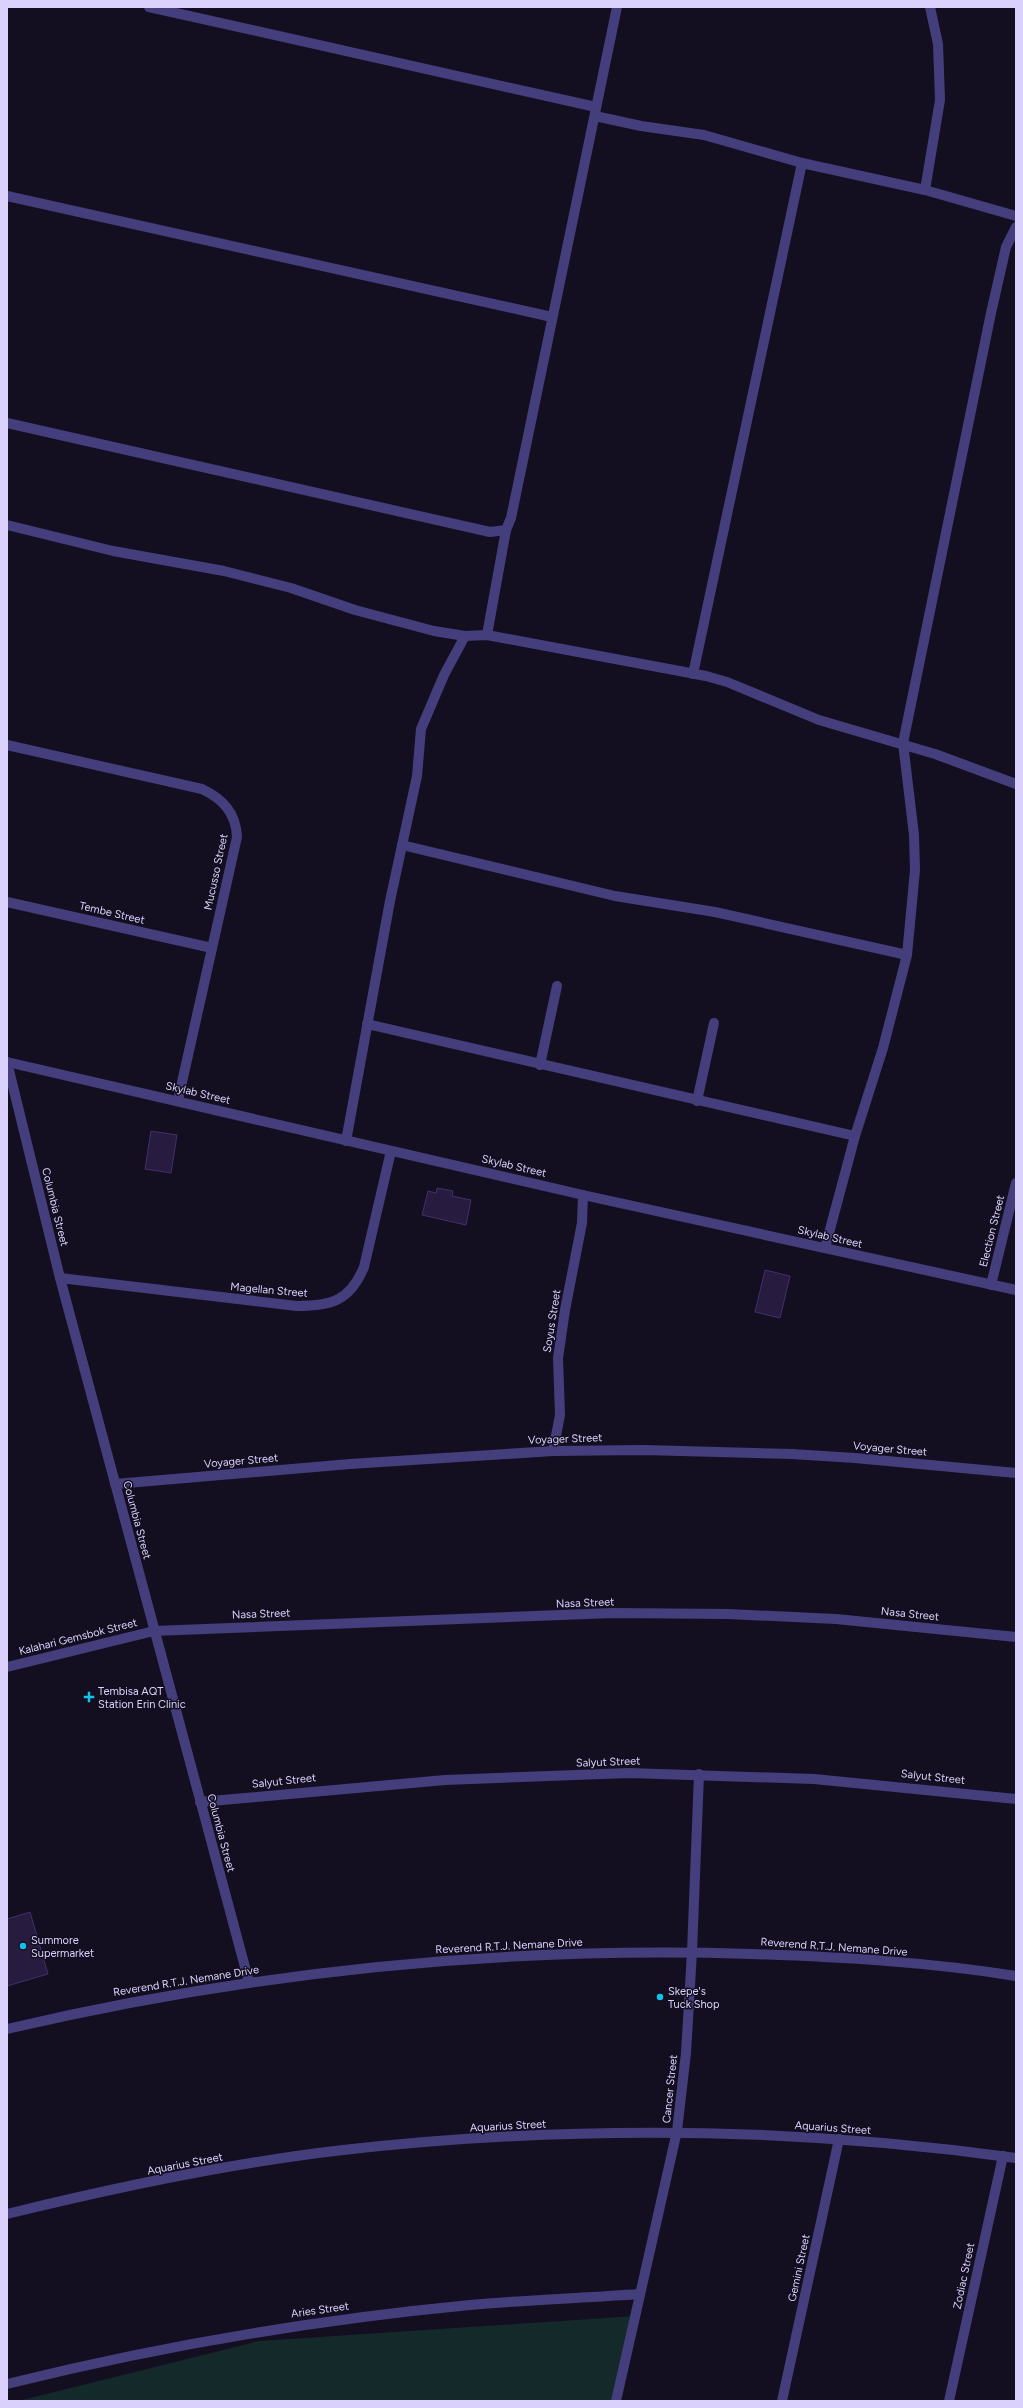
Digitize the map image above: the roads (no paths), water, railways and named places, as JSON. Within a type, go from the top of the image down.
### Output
[{"type":"street","points":[[149,7],[596,112],[641,126],[704,135],[802,163],[925,190],[1016,216]]},
{"type":"street","points":[[487,635],[506,530],[511,518],[596,112],[615,7]]},
{"type":"street","points":[[925,190],[940,100],[938,44],[930,7]]},
{"type":"street","points":[[693,674],[802,163]]},
{"type":"street","points":[[7,196],[552,317]]},
{"type":"street","points":[[825,1248],[855,1136],[883,1048],[907,955],[915,863],[914,835],[903,743],[991,313],[1006,247],[1016,227]]},
{"type":"street","points":[[7,424],[490,532],[506,530]]},
{"type":"street","points":[[7,525],[106,550],[224,571],[307,592],[370,614],[465,636],[487,635],[693,674],[727,682],[819,720],[903,743],[1016,784]]},
{"type":"street","points":[[346,1141],[367,1024],[417,776],[421,729],[444,675],[465,636]]},
{"type":"street","name":"Mucusso Street","points":[[7,745],[202,789],[224,803],[236,825],[237,837],[178,1100]]},
{"type":"street","points":[[402,845],[615,896],[722,913],[907,955]]},
{"type":"street","name":"Tembe Street","points":[[7,902],[212,948]]},
{"type":"street","points":[[540,1065],[557,986]]},
{"type":"street","points":[[697,1101],[714,1022]]},
{"type":"street","points":[[367,1024],[540,1065],[855,1136]]},
{"type":"street","name":"Skylab Street","points":[[7,1062],[178,1100],[346,1141],[391,1150],[583,1195],[1016,1290]]},
{"type":"street","name":"Columbia Street","points":[[7,1062],[60,1278],[249,1982]]},
{"type":"street","name":"Magellan Street","points":[[60,1278],[297,1306],[318,1306],[336,1301],[348,1294],[359,1279],[364,1267],[391,1150]]},
{"type":"street","name":"Election Street","points":[[991,1285],[1016,1183]]},
{"type":"street","name":"Soyus Street","points":[[553,1451],[560,1415],[558,1358],[565,1310],[582,1223],[583,1195]]},
{"type":"street","name":"Voyager Street","points":[[115,1484],[350,1464],[553,1451],[651,1450],[792,1454],[855,1458],[1016,1473]]},
{"type":"street","name":"Nasa Street","points":[[154,1631],[621,1614],[836,1619],[1016,1637]]},
{"type":"street","name":"Kalahari Gemsbok Street","points":[[7,1667],[154,1631]]},
{"type":"street","name":"Salyut Street","points":[[200,1802],[445,1780],[628,1773],[699,1774],[836,1780],[1016,1799]]},
{"type":"street","name":"Cancer Street","points":[[616,2401],[677,2131],[686,2053],[692,1952],[699,1774]]},
{"type":"street","name":"Reverend R.T.J. Nemane Drive","points":[[7,2029],[130,2002],[249,1982],[357,1969],[515,1955],[692,1952],[851,1959],[971,1969],[1016,1976]]},
{"type":"street","name":"Aquarius Street","points":[[7,2214],[81,2196],[222,2168],[342,2150],[512,2137],[677,2131],[839,2139],[1016,2158]]},
{"type":"street","name":"Gemini Street","points":[[782,2401],[839,2139]]},
{"type":"street","name":"Zodiac Street","points":[[949,2401],[1003,2156]]},
{"type":"street","name":"Aries Street","points":[[7,2384],[143,2352],[211,2339],[308,2324],[472,2305],[640,2294]]},
{"type":"place","name":"Tembisa AQT Station Erin Clinic","points":[[89,1697]]},
{"type":"place","name":"Summore Supermarket","points":[[23,1946]]},
{"type":"place","name":"Skepe's Tuck Shop","points":[[660,1997]]}]
